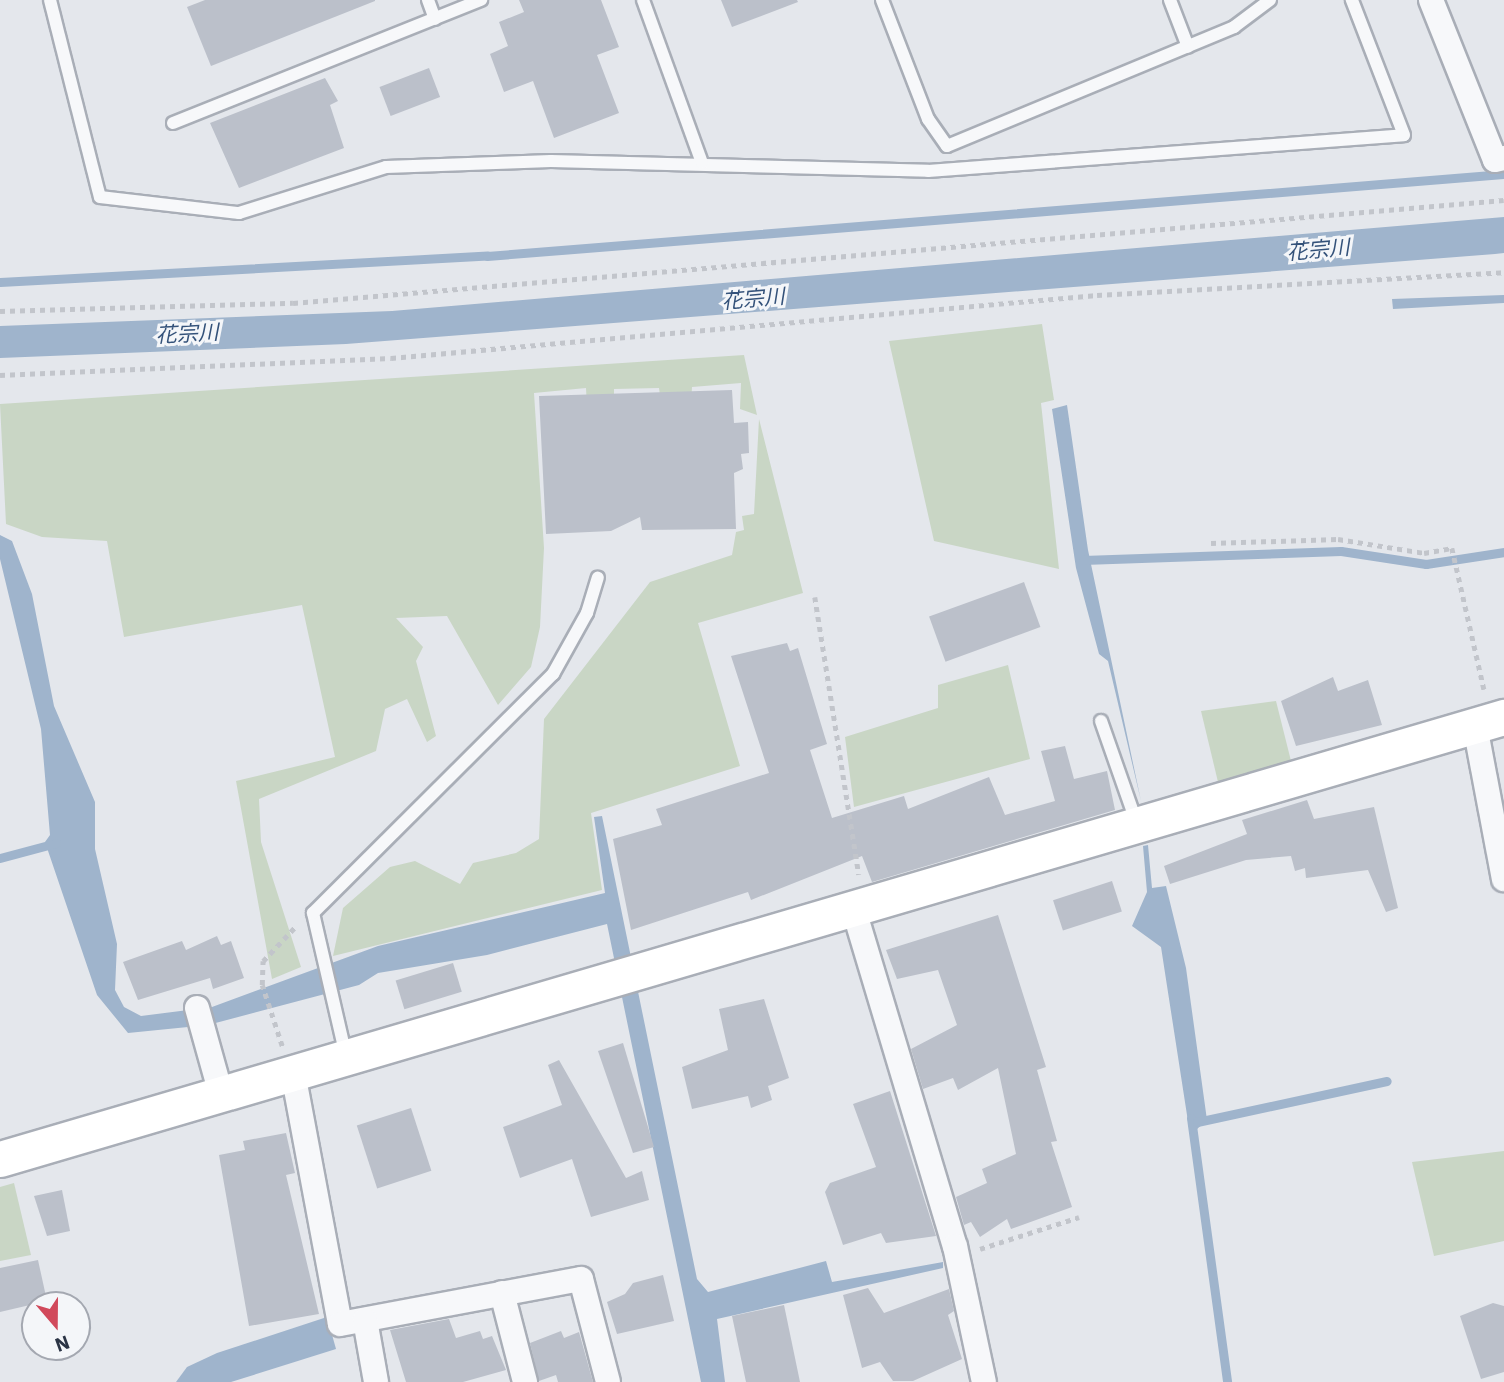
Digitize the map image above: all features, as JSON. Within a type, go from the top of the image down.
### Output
[{"type":"street","points":[[1431,0],[1495,159],[1504,158]]},
{"type":"street","points":[[0,1159],[1490,721],[1504,878]]},
{"type":"street","points":[[858,905],[957,1257],[984,1382]]},
{"type":"street","points":[[197,1008],[221,1094]]},
{"type":"street","points":[[293,1073],[340,1324],[581,1279],[608,1382]]},
{"type":"street","points":[[502,1293],[525,1382]]},
{"type":"street","points":[[365,1320],[376,1382]]},
{"type":"lane","points":[[50,0],[100,197],[239,213],[386,167],[702,163],[928,171],[1404,135],[1352,0]]},
{"type":"lane","points":[[428,0],[435,19]]},
{"type":"lane","points":[[173,123],[481,0]]},
{"type":"lane","points":[[643,0],[702,163]]},
{"type":"lane","points":[[882,0],[928,119],[947,146],[1234,27],[1270,0]]},
{"type":"lane","points":[[1170,0],[1188,47]]},
{"type":"lane","points":[[346,1057],[313,913],[553,674],[587,613],[597,578]]},
{"type":"lane","points":[[1101,722],[1137,824]]},
{"type":"path","points":[[0,311],[293,303],[1504,200]]},
{"type":"path","points":[[0,374],[391,358],[1097,295],[1504,272]]},
{"type":"path","points":[[1211,543],[1338,539],[1424,553],[1452,548],[1490,721]]},
{"type":"path","points":[[814,597],[858,905]]},
{"type":"path","points":[[272,1020],[262,985],[263,961],[313,913]]},
{"type":"path","points":[[957,1257],[1079,1217]]},
{"type":"green space","points":[[1042,324],[1054,400],[1041,403],[1059,569],[934,541],[889,341]]},
{"type":"green space","points":[[744,355],[757,415],[740,409],[741,383],[692,387],[691,405],[661,403],[659,388],[614,389],[614,405],[587,408],[586,388],[534,393],[544,548],[540,627],[531,667],[498,705],[447,616],[396,618],[423,647],[416,661],[436,736],[427,742],[407,699],[385,709],[376,751],[259,799],[261,842],[301,967],[272,979],[236,781],[335,757],[302,605],[124,637],[107,541],[42,537],[6,524],[0,404]]},
{"type":"green space","points":[[759,419],[803,593],[698,623],[740,766],[591,813],[602,890],[333,956],[343,908],[390,867],[415,861],[460,884],[473,863],[516,853],[539,839],[544,719],[650,582],[732,555],[736,532],[744,530],[742,516],[754,514]]},
{"type":"green space","points":[[1008,665],[1030,759],[854,807],[845,737],[938,708],[938,685]]},
{"type":"green space","points":[[1276,701],[1291,761],[1218,782],[1201,711]]},
{"type":"green space","points":[[1504,1151],[1504,1241],[1434,1256],[1412,1162]]},
{"type":"green space","points":[[14,1183],[31,1255],[0,1261],[0,1187]]},
{"type":"water","name":"花宗川","points":[[1504,217],[1504,253],[1495,254],[346,344],[0,358],[0,326],[392,311]]},
{"type":"water","points":[[1504,295],[1504,303],[1393,309],[1392,299]]},
{"type":"water","points":[[1067,405],[1088,550],[1141,801],[1108,661],[1099,654],[1076,568],[1052,409]]},
{"type":"water","points":[[0,535],[12,541],[32,594],[54,706],[95,802],[95,849],[117,944],[115,990],[124,1007],[141,1016],[212,1007],[378,946],[605,893],[594,817],[602,816],[697,1279],[708,1292],[826,1261],[832,1282],[943,1262],[943,1268],[717,1319],[725,1382],[701,1382],[607,924],[487,955],[378,973],[359,985],[208,1025],[128,1033],[97,995],[45,842],[50,835],[41,729],[0,559]]},
{"type":"water","points":[[1148,845],[1152,888],[1166,886],[1186,968],[1207,1120],[1196,1130],[1189,1128],[1161,947],[1132,926],[1147,892],[1143,846]]},
{"type":"water","points":[[327,1317],[336,1349],[231,1382],[176,1382],[187,1367],[217,1353]]},
{"type":"building","points":[[205,0],[375,1],[211,66],[187,7]]},
{"type":"building","points":[[519,0],[601,0],[619,47],[597,55],[619,113],[554,138],[533,81],[504,92],[490,54],[508,46],[499,22],[524,12]]},
{"type":"building","points":[[721,0],[797,0],[798,2],[732,27]]},
{"type":"building","points":[[429,68],[440,97],[391,116],[380,87]]},
{"type":"building","points":[[325,78],[338,101],[330,105],[344,148],[239,188],[210,123]]},
{"type":"building","points":[[732,390],[734,423],[748,422],[749,453],[741,454],[743,469],[734,473],[736,529],[642,530],[640,517],[611,531],[546,534],[539,396]]},
{"type":"building","points":[[1024,582],[1040,627],[946,662],[929,617]]},
{"type":"building","points":[[787,643],[790,651],[798,648],[827,744],[810,750],[832,818],[904,796],[908,809],[989,777],[1005,815],[1055,801],[1041,751],[1065,746],[1074,779],[1107,771],[1115,810],[872,882],[862,856],[751,900],[748,892],[631,930],[613,839],[662,825],[656,809],[769,773],[731,656]]},
{"type":"building","points":[[1333,677],[1338,691],[1368,680],[1382,725],[1296,746],[1281,701]]},
{"type":"building","points":[[1307,800],[1314,819],[1374,807],[1398,908],[1386,912],[1368,870],[1306,878],[1305,868],[1295,871],[1291,856],[1246,860],[1170,884],[1164,866],[1247,834],[1242,820]]},
{"type":"building","points":[[1112,881],[1122,911],[1063,931],[1053,900]]},
{"type":"building","points":[[998,915],[1046,1067],[1037,1070],[1057,1141],[1051,1142],[1072,1207],[1011,1229],[1007,1219],[980,1237],[971,1222],[964,1225],[956,1197],[987,1183],[982,1169],[1016,1154],[998,1068],[958,1090],[953,1078],[923,1089],[911,1049],[957,1025],[938,970],[897,979],[886,950]]},
{"type":"building","points":[[217,936],[221,945],[231,941],[244,978],[213,989],[210,978],[138,1000],[123,962],[182,941],[186,950]]},
{"type":"building","points":[[453,963],[462,992],[404,1009],[396,981]]},
{"type":"building","points":[[764,999],[789,1078],[768,1086],[772,1100],[751,1108],[748,1096],[692,1109],[682,1067],[728,1050],[719,1009]]},
{"type":"building","points":[[623,1043],[654,1147],[633,1153],[598,1051]]},
{"type":"building","points":[[559,1060],[626,1178],[642,1171],[649,1200],[591,1217],[572,1159],[520,1178],[503,1127],[562,1105],[548,1065]]},
{"type":"building","points":[[890,1091],[936,1236],[886,1243],[881,1233],[843,1245],[825,1192],[830,1183],[876,1167],[853,1104]]},
{"type":"building","points":[[411,1108],[431,1171],[377,1188],[357,1126]]},
{"type":"building","points":[[286,1133],[295,1173],[286,1175],[319,1314],[249,1326],[219,1155],[245,1150],[243,1141]]},
{"type":"building","points":[[62,1190],[70,1231],[47,1236],[34,1196]]},
{"type":"building","points":[[38,1260],[45,1291],[21,1291],[21,1307],[0,1312],[0,1268]]},
{"type":"building","points":[[663,1275],[674,1321],[617,1334],[607,1302],[625,1294],[633,1283]]},
{"type":"building","points":[[868,1288],[884,1313],[949,1289],[954,1311],[948,1315],[962,1359],[913,1381],[893,1381],[880,1362],[862,1368],[843,1295]]},
{"type":"building","points":[[1493,1303],[1504,1306],[1504,1372],[1481,1379],[1460,1316]]},
{"type":"building","points":[[784,1305],[800,1382],[746,1382],[732,1316]]},
{"type":"building","points":[[449,1319],[456,1338],[480,1331],[483,1339],[492,1336],[506,1370],[463,1382],[406,1382],[390,1330]]},
{"type":"building","points":[[561,1331],[564,1338],[579,1332],[593,1382],[558,1382],[556,1375],[539,1381],[530,1343]]},
{"type":"waterway","points":[[0,282],[487,256],[1504,174]]},
{"type":"waterway","points":[[1083,560],[1341,551],[1426,564],[1504,552]]},
{"type":"waterway","points":[[0,858],[56,843]]},
{"type":"waterway","points":[[1197,1122],[1387,1081]]},
{"type":"waterway","points":[[1191,1118],[1227,1382]]}]
